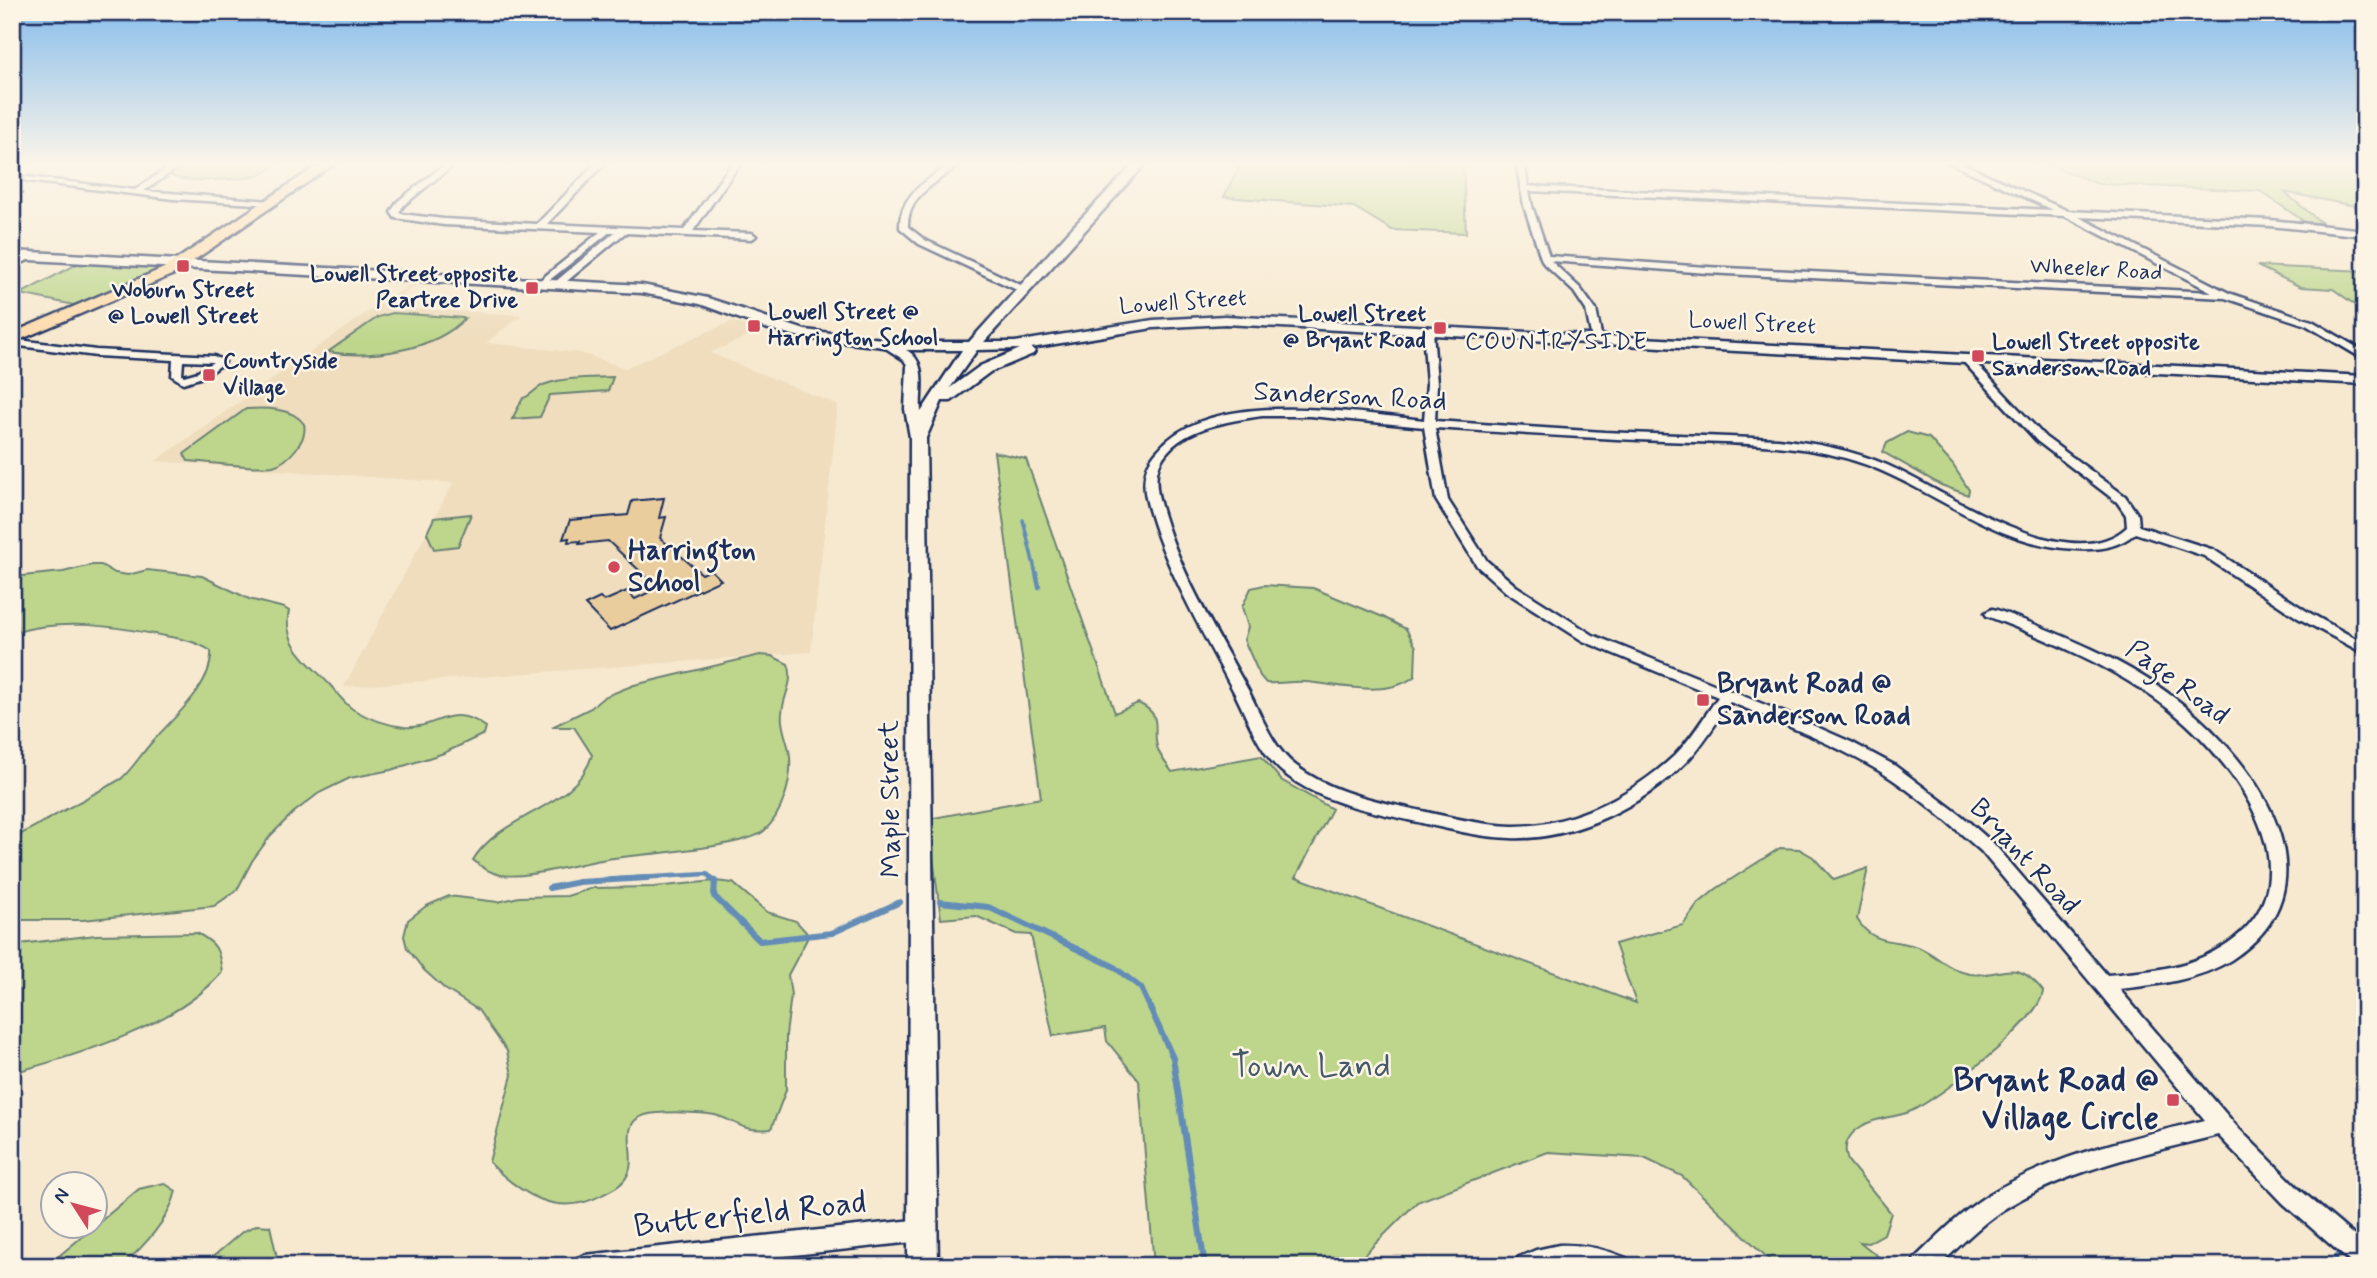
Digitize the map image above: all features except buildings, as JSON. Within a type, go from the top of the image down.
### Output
[{"type":"main road","points":[[12,341],[153,279],[181,264],[242,222]]},
{"type":"main road","points":[[921,430],[972,347],[1086,222]]},
{"type":"main road","name":"Lowell Street","points":[[12,254],[542,283],[677,295],[710,303],[786,330],[879,344],[972,347],[1039,343],[1170,322],[1225,320],[2365,380]]},
{"type":"main road","points":[[921,430],[956,389],[996,363],[1040,347],[1101,332]]},
{"type":"main road","name":"Maple Street","points":[[879,344],[912,360],[913,409],[921,430],[923,1266]]},
{"type":"street","points":[[452,222],[752,236]]},
{"type":"street","points":[[540,226],[544,222]]},
{"type":"street","points":[[687,234],[696,222]]},
{"type":"street","points":[[903,222],[904,228],[922,242],[1023,289]]},
{"type":"street","points":[[1532,222],[1545,258],[1553,271],[1577,290],[1591,310],[1597,339]]},
{"type":"street","points":[[2083,222],[2226,295],[2309,323],[2365,356]]},
{"type":"street","points":[[2239,222],[2365,233]]},
{"type":"street","points":[[542,283],[607,230]]},
{"type":"street","points":[[558,284],[622,231]]},
{"type":"street","points":[[12,265],[31,256]]},
{"type":"street","name":"Wheeler Road","points":[[1545,258],[1707,270],[2226,295]]},
{"type":"street","name":"Bryant Road","points":[[1428,330],[1432,384],[1429,424],[1442,500],[1482,563],[1510,589],[1588,638],[1846,746],[1888,769],[1934,803],[1987,847],[2221,1125],[2291,1196],[2365,1260]]},
{"type":"street","points":[[12,341],[178,359]]},
{"type":"street","points":[[1965,358],[2041,439],[2121,499],[2132,515],[2133,528],[2191,545],[2216,556],[2303,615],[2365,650]]},
{"type":"street","name":"Sanderson Road","points":[[1727,696],[1692,746],[1662,774],[1586,818],[1550,830],[1484,830],[1360,803],[1315,787],[1291,772],[1276,757],[1164,536],[1150,497],[1150,475],[1155,460],[1170,444],[1193,430],[1238,416],[1304,413],[1429,424],[1794,444],[1848,455],[1885,468],[1983,522],[2024,538],[2053,544],[2092,546],[2122,538],[2133,528]]},
{"type":"street","name":"Page Road","points":[[1992,613],[2046,633],[2105,661],[2178,709],[2239,769],[2264,810],[2271,831],[2278,862],[2276,892],[2270,910],[2259,927],[2243,942],[2224,955],[2174,974],[2102,983]]},
{"type":"street","points":[[1923,1266],[1980,1214],[2051,1174],[2083,1162],[2221,1125]]},
{"type":"street","name":"Butterfield Road","points":[[585,1266],[923,1230]]},
{"type":"street","points":[[1525,1266],[1559,1256],[1586,1257],[1618,1266]]},
{"type":"shaded area","name":"Harrington School","points":[[414,283],[419,283],[386,307],[521,315],[486,343],[581,353],[625,368],[732,321],[759,331],[710,353],[838,405],[811,652],[344,687],[453,483],[155,461],[375,307]]},
{"type":"green space","points":[[1378,222],[1466,222],[1466,233],[1392,230]]},
{"type":"green space","points":[[79,263],[156,269],[153,273],[79,306],[20,294]]},
{"type":"green space","points":[[2257,266],[2365,271],[2365,312],[2333,289],[2301,287]]},
{"type":"green space","points":[[393,313],[465,318],[437,338],[401,350],[363,354],[328,352],[378,317]]},
{"type":"green space","points":[[613,377],[608,391],[550,395],[540,417],[512,419],[523,398],[542,385],[571,379]]},
{"type":"green space","points":[[246,409],[278,410],[293,414],[304,424],[300,443],[290,455],[273,466],[188,461],[184,454]]},
{"type":"green space","points":[[1907,432],[1929,438],[1953,465],[1969,490],[1968,495],[1941,485],[1883,452],[1887,443]]},
{"type":"green space","name":"Town Land","points":[[994,452],[1026,459],[1115,713],[1138,703],[1152,713],[1156,725],[1156,744],[1172,772],[1261,756],[1281,780],[1332,809],[1296,877],[1636,1003],[1615,944],[1683,925],[1698,904],[1716,889],[1780,848],[1799,849],[1813,857],[1834,880],[1868,868],[1857,919],[1878,938],[1913,945],[1951,967],[1970,974],[2008,970],[2024,974],[2033,980],[2043,991],[2038,1005],[1986,1058],[1923,1104],[1909,1112],[1867,1123],[1857,1129],[1847,1141],[1848,1161],[1891,1213],[1884,1234],[1868,1243],[1860,1242],[1890,1266],[1776,1266],[1682,1176],[1644,1158],[1548,1152],[1417,1202],[1353,1266],[1154,1266],[1139,1081],[1107,1041],[1105,1028],[1053,1036],[1031,935],[1016,934],[976,916],[941,919],[928,819],[1041,798]]},
{"type":"green space","points":[[471,514],[458,546],[434,549],[427,533],[434,518]]},
{"type":"green space","points":[[101,565],[115,573],[128,575],[147,570],[202,576],[249,599],[284,608],[289,611],[290,634],[300,653],[354,710],[378,721],[404,727],[462,716],[486,727],[484,734],[444,753],[391,770],[350,778],[319,793],[271,835],[252,861],[237,890],[214,906],[83,920],[12,920],[12,839],[121,779],[190,700],[206,676],[210,663],[211,651],[197,644],[136,631],[65,625],[12,633],[12,577],[63,572]]},
{"type":"green space","points":[[1264,585],[1313,588],[1406,629],[1416,647],[1415,676],[1404,683],[1377,689],[1305,682],[1266,683],[1260,676],[1244,640],[1248,627],[1242,607],[1251,588]]},
{"type":"green space","points":[[760,655],[772,656],[788,664],[790,671],[782,714],[790,757],[789,776],[781,807],[764,831],[753,837],[714,846],[607,859],[525,875],[497,874],[473,860],[485,844],[555,799],[584,773],[592,755],[574,727],[552,727],[591,708],[604,697],[634,685]]},
{"type":"green space","points":[[715,881],[733,883],[767,912],[796,921],[806,932],[807,939],[788,975],[791,995],[786,1035],[786,1090],[771,1129],[746,1128],[709,1114],[670,1112],[645,1115],[636,1119],[632,1125],[630,1168],[625,1179],[616,1187],[586,1202],[570,1204],[555,1204],[527,1193],[489,1162],[512,1075],[507,1051],[478,1010],[445,989],[424,970],[407,948],[404,936],[408,920],[426,906],[449,896],[498,902],[519,897],[567,896],[593,888],[654,887]]},
{"type":"green space","points":[[197,933],[216,948],[222,972],[203,991],[180,1008],[126,1036],[12,1073],[12,945],[96,935]]},
{"type":"green space","points":[[164,1183],[176,1191],[162,1222],[122,1266],[47,1266],[78,1240],[108,1240],[108,1215],[139,1189]]},
{"type":"green space","points":[[256,1225],[270,1226],[279,1266],[202,1266],[242,1232]]},
{"type":"waterway","points":[[1023,520],[1036,574]]},
{"type":"waterway","points":[[1036,573],[1039,587]]},
{"type":"waterway","points":[[619,879],[707,874],[713,879]]},
{"type":"waterway","points":[[549,888],[579,882],[647,878]]},
{"type":"waterway","points":[[711,878],[715,881],[714,896],[760,941],[832,933],[900,902]]},
{"type":"waterway","points":[[940,902],[988,907],[1113,966],[1141,988],[1173,1058],[1205,1266]]},
{"type":"waterway","points":[[2358,1236],[2365,1228]]},
{"type":"waterway","points":[[2329,1266],[2338,1255]]},
{"type":"place","name":"Woburn Street @ Lowell Street","points":[[183,266]]},
{"type":"place","name":"Lowell Street opposite Peartree Drive","points":[[532,288]]},
{"type":"place","name":"Lowell Street @ Harrington School","points":[[754,326]]},
{"type":"place","name":"Lowell Street @ Bryant Road","points":[[1440,328]]},
{"type":"place","name":"Lowell Street opposite Sanderson Road","points":[[1978,356]]},
{"type":"place","name":"Countryside Village","points":[[209,375]]},
{"type":"place","name":"Harrington School","points":[[614,567]]},
{"type":"place","name":"Bryant Road @ Sanderson Road","points":[[1703,700]]},
{"type":"place","name":"Bryant Road @ Village Circle","points":[[2173,1100]]},
{"type":"district","name":"COUNTRYSIDE","points":[[1557,342]]}]
